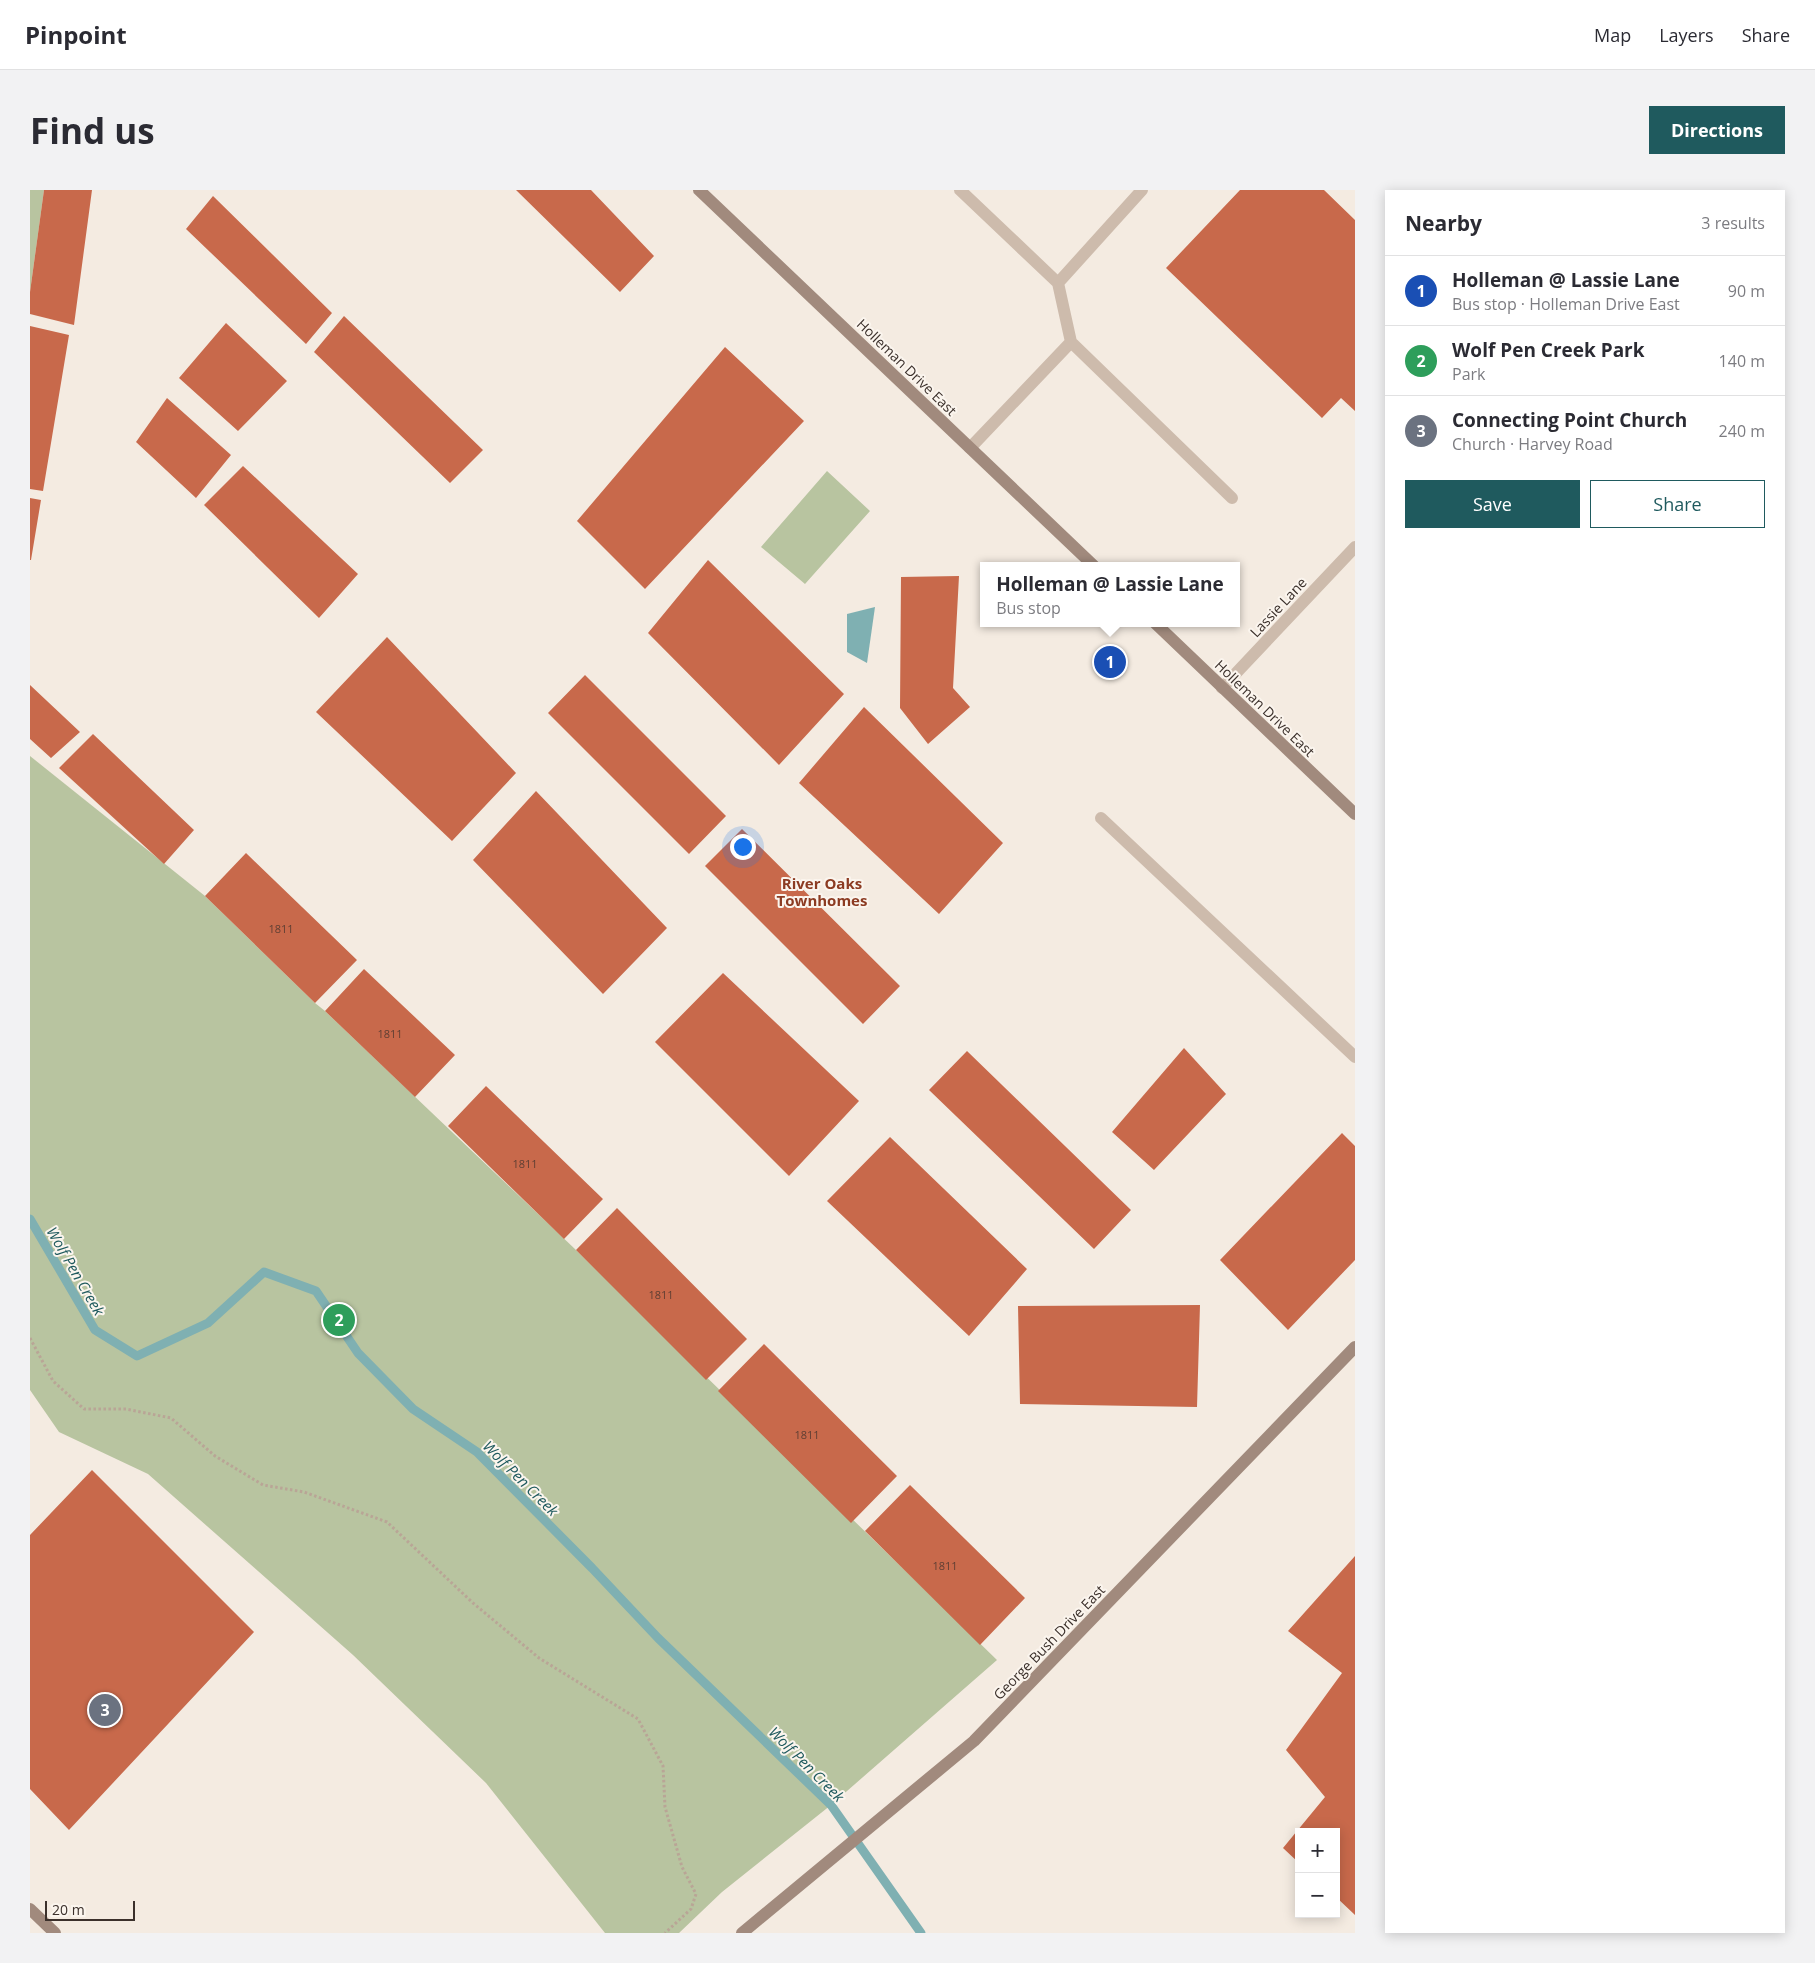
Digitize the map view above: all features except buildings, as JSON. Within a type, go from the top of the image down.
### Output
[{"type":"street","name":"Holleman Drive East","points":[[699,190],[1090,562]]},
{"type":"street","points":[[960,190],[1058,283],[1071,342],[1232,498]]},
{"type":"street","points":[[1058,283],[1142,190]]},
{"type":"street","points":[[970,448],[1071,342]]},
{"type":"street","name":"Lassie Lane","points":[[1222,688],[1355,547]]},
{"type":"street","name":"Holleman Drive East","points":[[1159,627],[1355,814]]},
{"type":"street","points":[[1101,818],[1355,1057]]},
{"type":"street","name":"George Bush Drive East","points":[[745,1930],[974,1741],[1355,1347]]},
{"type":"street","points":[[30,1909],[55,1933]]},
{"type":"path","points":[[30,1338],[53,1381],[84,1409],[126,1409],[171,1418],[215,1456],[263,1485],[304,1492],[387,1522],[473,1603],[539,1658],[638,1719],[663,1766],[665,1807],[682,1867],[696,1894],[691,1909],[665,1933]]},
{"type":"green space","points":[[30,190],[44,190],[30,292]]},
{"type":"green space","points":[[827,471],[870,511],[805,584],[761,547]]},
{"type":"green space","points":[[30,756],[205,896],[576,1250],[997,1660],[831,1805],[722,1892],[679,1933],[605,1933],[486,1783],[353,1655],[148,1474],[59,1432],[30,1390]]},
{"type":"water","points":[[875,607],[867,663],[847,652],[847,614]]},
{"type":"waterway","name":"Wolf Pen Creek","points":[[30,1219],[95,1330],[137,1356],[208,1323],[264,1272],[316,1291],[358,1353],[413,1409],[477,1452],[592,1568],[658,1638],[831,1805],[921,1933]]},
{"type":"place","name":"Holleman @ Lassie Lane","points":[[1110,662]]},
{"type":"place","name":"Wolf Pen Creek Park","points":[[339,1320]]},
{"type":"place","name":"Connecting Point Church","points":[[105,1710]]},
{"type":"district","name":"River Oaks Townhomes","points":[[822,892]]}]
